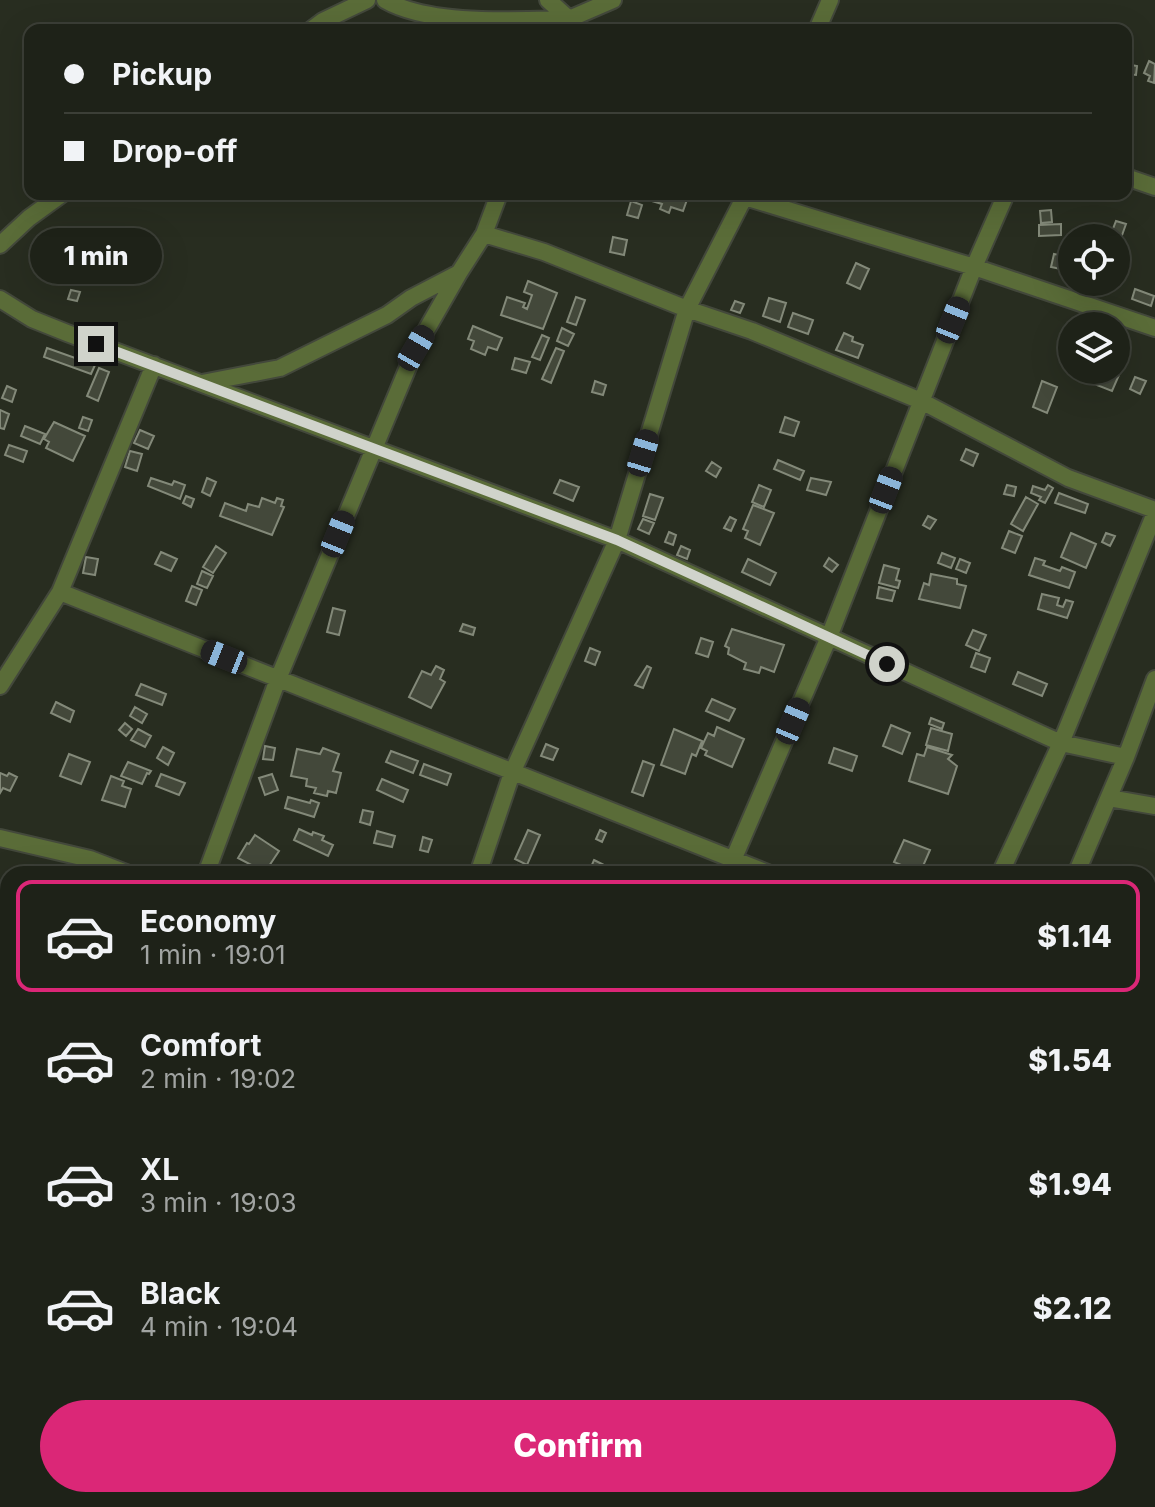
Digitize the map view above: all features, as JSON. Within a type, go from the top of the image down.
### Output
[{"type":"street","points":[[319,24],[367,0]]},
{"type":"street","points":[[385,0],[400,9],[423,15],[565,24],[613,0]]},
{"type":"street","points":[[548,0],[565,24]]},
{"type":"street","points":[[820,24],[830,0]]},
{"type":"street","points":[[1132,179],[1155,187]]},
{"type":"street","points":[[0,245],[54,200]]},
{"type":"street","points":[[209,866],[278,679],[416,348],[484,234],[497,200]]},
{"type":"street","points":[[481,866],[512,773],[617,540],[687,309],[743,200]]},
{"type":"street","points":[[762,200],[1155,328]]},
{"type":"street","points":[[730,866],[829,637],[974,267],[1003,200]]},
{"type":"street","points":[[484,234],[544,252],[687,309],[752,331],[921,401],[1068,478],[1155,512],[1061,743],[1004,866]]},
{"type":"street","points":[[202,383],[280,368],[375,322],[411,298],[459,273]]},
{"type":"street","points":[[0,299],[32,319],[617,540],[1061,743],[1126,757]]},
{"type":"street","points":[[0,686],[60,592],[154,365]]},
{"type":"street","points":[[60,592],[512,773],[728,866]]},
{"type":"street","points":[[1079,866],[1155,679]]},
{"type":"street","points":[[1109,798],[1155,806]]},
{"type":"street","points":[[0,838],[108,866]]},
{"type":"building","points":[[1149,61],[1155,64],[1154,83],[1148,81],[1150,76],[1144,73]]},
{"type":"building","points":[[1132,65],[1137,66],[1136,75],[1132,75]]},
{"type":"building","points":[[687,200],[683,211],[671,207],[669,213],[660,209],[662,204],[652,201]]},
{"type":"building","points":[[631,201],[642,205],[638,218],[627,215]]},
{"type":"building","points":[[1051,210],[1052,222],[1041,223],[1040,211]]},
{"type":"building","points":[[1058,224],[1058,235],[1039,236],[1039,225]]},
{"type":"building","points":[[613,237],[627,240],[624,255],[610,252]]},
{"type":"building","points":[[1054,254],[1058,255],[1058,268],[1051,267]]},
{"type":"building","points":[[856,263],[869,269],[860,289],[847,283]]},
{"type":"building","points":[[528,281],[557,293],[543,329],[501,315],[507,297],[525,303],[523,307],[527,309],[532,295],[524,292]]},
{"type":"building","points":[[1135,289],[1154,296],[1151,306],[1132,299]]},
{"type":"building","points":[[71,290],[80,292],[77,301],[68,299]]},
{"type":"building","points":[[576,297],[585,300],[576,325],[567,322]]},
{"type":"building","points":[[769,298],[786,303],[780,322],[763,316]]},
{"type":"building","points":[[735,301],[744,304],[740,313],[731,310]]},
{"type":"building","points":[[793,313],[813,320],[808,334],[788,327]]},
{"type":"building","points":[[473,326],[502,338],[497,350],[488,347],[485,355],[471,349],[474,341],[468,339]]},
{"type":"building","points":[[562,328],[574,334],[568,346],[557,341]]},
{"type":"building","points":[[844,333],[853,337],[852,341],[863,345],[858,358],[836,350]]},
{"type":"building","points":[[542,335],[549,338],[540,360],[532,357]]},
{"type":"building","points":[[47,348],[95,365],[91,374],[44,357]]},
{"type":"building","points":[[556,348],[564,351],[551,383],[542,379]]},
{"type":"building","points":[[515,358],[530,362],[526,373],[512,369]]},
{"type":"building","points":[[99,368],[109,372],[98,401],[87,396]]},
{"type":"building","points":[[1135,377],[1146,381],[1140,394],[1130,389]]},
{"type":"building","points":[[595,381],[606,385],[603,395],[592,392]]},
{"type":"building","points":[[1042,381],[1057,387],[1047,413],[1033,407]]},
{"type":"building","points":[[1094,384],[1115,384],[1112,391]]},
{"type":"building","points":[[7,386],[16,390],[12,402],[2,398]]},
{"type":"building","points":[[0,410],[9,414],[4,429],[0,428]]},
{"type":"building","points":[[83,417],[92,420],[88,431],[79,428]]},
{"type":"building","points":[[785,417],[799,422],[794,436],[780,432]]},
{"type":"building","points":[[54,422],[85,436],[73,461],[46,448],[49,442],[44,439]]},
{"type":"building","points":[[25,426],[45,434],[40,444],[21,436]]},
{"type":"building","points":[[140,430],[154,436],[148,449],[134,443]]},
{"type":"building","points":[[9,445],[27,451],[23,462],[5,455]]},
{"type":"building","points":[[966,449],[978,454],[973,466],[961,460]]},
{"type":"building","points":[[130,451],[142,454],[137,471],[125,467]]},
{"type":"building","points":[[778,460],[804,471],[800,480],[774,469]]},
{"type":"building","points":[[712,462],[721,468],[716,477],[706,471]]},
{"type":"building","points":[[151,478],[172,485],[174,481],[185,485],[180,499],[148,486]]},
{"type":"building","points":[[207,478],[216,482],[210,496],[202,492]]},
{"type":"building","points":[[811,478],[831,482],[826,495],[807,490]]},
{"type":"building","points":[[560,480],[579,487],[573,501],[554,493]]},
{"type":"building","points":[[759,485],[771,490],[764,507],[752,502]]},
{"type":"building","points":[[1007,485],[1016,487],[1014,496],[1004,494]]},
{"type":"building","points":[[1048,485],[1053,488],[1045,503],[1039,500],[1041,497],[1031,493],[1033,486],[1045,490]]},
{"type":"building","points":[[1059,493],[1088,504],[1085,513],[1055,503]]},
{"type":"building","points":[[650,494],[663,498],[655,520],[643,516]]},
{"type":"building","points":[[186,496],[194,499],[191,507],[183,503]]},
{"type":"building","points":[[1026,497],[1038,504],[1023,531],[1011,524]]},
{"type":"building","points":[[262,498],[275,503],[277,498],[283,500],[281,506],[284,507],[272,535],[220,516],[225,503],[246,511],[248,504],[259,507]]},
{"type":"building","points":[[753,505],[774,513],[760,545],[745,538],[748,531],[743,529]]},
{"type":"building","points":[[928,516],[936,520],[930,529],[923,525]]},
{"type":"building","points":[[730,517],[736,520],[731,531],[724,528]]},
{"type":"building","points":[[643,519],[654,523],[649,534],[638,529]]},
{"type":"building","points":[[1009,531],[1022,536],[1015,553],[1002,548]]},
{"type":"building","points":[[669,532],[676,535],[673,545],[665,542]]},
{"type":"building","points":[[1071,533],[1096,544],[1086,568],[1061,557]]},
{"type":"building","points":[[1106,533],[1115,536],[1110,546],[1102,542]]},
{"type":"building","points":[[216,546],[226,553],[213,573],[203,567]]},
{"type":"building","points":[[681,546],[690,550],[687,559],[677,555]]},
{"type":"building","points":[[161,552],[177,559],[171,571],[155,564]]},
{"type":"building","points":[[942,553],[955,558],[951,568],[938,563]]},
{"type":"building","points":[[86,557],[98,559],[95,575],[83,573]]},
{"type":"building","points":[[829,558],[838,565],[832,572],[824,566]]},
{"type":"building","points":[[1035,558],[1045,561],[1043,565],[1060,571],[1062,567],[1075,572],[1069,588],[1029,575]]},
{"type":"building","points":[[748,559],[776,573],[770,585],[742,572]]},
{"type":"building","points":[[960,559],[970,563],[966,573],[956,569]]},
{"type":"building","points":[[884,565],[899,569],[896,580],[900,581],[898,588],[879,583]]},
{"type":"building","points":[[202,571],[213,576],[207,588],[197,584]]},
{"type":"building","points":[[931,574],[957,579],[957,584],[966,586],[960,608],[919,599],[924,583],[929,585]]},
{"type":"building","points":[[192,586],[202,590],[196,605],[186,601]]},
{"type":"building","points":[[879,587],[895,591],[892,601],[877,598]]},
{"type":"building","points":[[1042,594],[1059,598],[1057,605],[1063,607],[1066,600],[1073,602],[1067,618],[1038,609]]},
{"type":"building","points":[[333,608],[345,611],[339,635],[327,632]]},
{"type":"building","points":[[463,624],[475,628],[473,635],[460,631]]},
{"type":"building","points":[[732,629],[784,645],[774,672],[761,667],[759,673],[744,669],[746,663],[728,654],[729,648],[725,646]]},
{"type":"building","points":[[973,630],[986,635],[979,651],[966,645]]},
{"type":"building","points":[[701,638],[713,642],[708,657],[696,653]]},
{"type":"building","points":[[590,648],[600,652],[595,665],[585,661]]},
{"type":"building","points":[[976,653],[990,658],[985,672],[971,667]]},
{"type":"building","points":[[436,666],[444,670],[440,679],[445,682],[431,708],[409,697],[422,671],[431,675]]},
{"type":"building","points":[[647,666],[651,668],[643,688],[635,685]]},
{"type":"building","points":[[1018,672],[1047,684],[1042,696],[1013,684]]},
{"type":"building","points":[[141,684],[166,694],[162,705],[136,695]]},
{"type":"building","points":[[712,699],[735,709],[729,721],[706,711]]},
{"type":"building","points":[[56,702],[74,711],[70,722],[51,713]]},
{"type":"building","points":[[135,707],[147,714],[142,723],[130,716]]},
{"type":"building","points":[[931,718],[944,723],[942,729],[929,724]]},
{"type":"building","points":[[125,723],[132,729],[126,736],[119,730]]},
{"type":"building","points":[[891,725],[910,733],[902,754],[883,746]]},
{"type":"building","points":[[717,727],[744,739],[732,767],[705,755],[707,751],[701,748],[708,733],[714,736]]},
{"type":"building","points":[[931,728],[952,734],[948,751],[926,745]]},
{"type":"building","points":[[138,729],[151,736],[145,747],[131,740]]},
{"type":"building","points":[[674,729],[702,741],[696,756],[692,754],[685,774],[661,765]]},
{"type":"building","points":[[546,744],[558,749],[553,760],[541,756]]},
{"type":"building","points":[[265,746],[275,748],[273,760],[263,759]]},
{"type":"building","points":[[163,747],[174,753],[168,765],[157,758]]},
{"type":"building","points":[[927,747],[952,755],[948,759],[957,766],[948,794],[909,781],[917,754],[924,756]]},
{"type":"building","points":[[323,748],[339,754],[333,771],[341,773],[336,793],[328,791],[327,796],[314,793],[316,788],[306,786],[307,779],[291,776],[297,749],[320,754]]},
{"type":"building","points":[[834,748],[857,756],[852,771],[829,763]]},
{"type":"building","points":[[391,751],[418,761],[413,773],[386,762]]},
{"type":"building","points":[[69,754],[90,762],[81,784],[60,776]]},
{"type":"building","points":[[643,761],[654,765],[643,796],[632,792]]},
{"type":"building","points":[[128,762],[151,771],[142,784],[121,776]]},
{"type":"building","points":[[424,764],[451,774],[447,785],[420,775]]},
{"type":"building","points":[[0,773],[17,777],[10,791],[3,788],[0,793]]},
{"type":"building","points":[[161,774],[185,783],[179,795],[156,786]]},
{"type":"building","points":[[272,774],[278,790],[265,795],[259,778]]},
{"type":"building","points":[[111,776],[124,781],[122,786],[131,789],[125,807],[102,800]]},
{"type":"building","points":[[382,779],[408,790],[403,802],[377,790]]},
{"type":"building","points":[[288,797],[319,803],[314,817],[285,808]]},
{"type":"building","points":[[363,810],[373,812],[370,825],[360,822]]},
{"type":"building","points":[[299,829],[324,836],[322,840],[333,845],[328,856],[294,840]]},
{"type":"building","points":[[528,830],[540,835],[527,865],[515,859]]},
{"type":"building","points":[[600,830],[606,833],[602,842],[596,839]]},
{"type":"building","points":[[377,831],[395,836],[392,847],[374,843]]},
{"type":"building","points":[[255,835],[279,851],[269,866],[253,866],[238,858]]},
{"type":"building","points":[[423,837],[432,840],[428,852],[420,850]]},
{"type":"building","points":[[904,840],[930,850],[923,866],[903,866],[894,862]]},
{"type":"building","points":[[594,860],[606,866],[591,866]]},
{"type":"route","points":[[96,344],[617,540],[887,664]]}]
